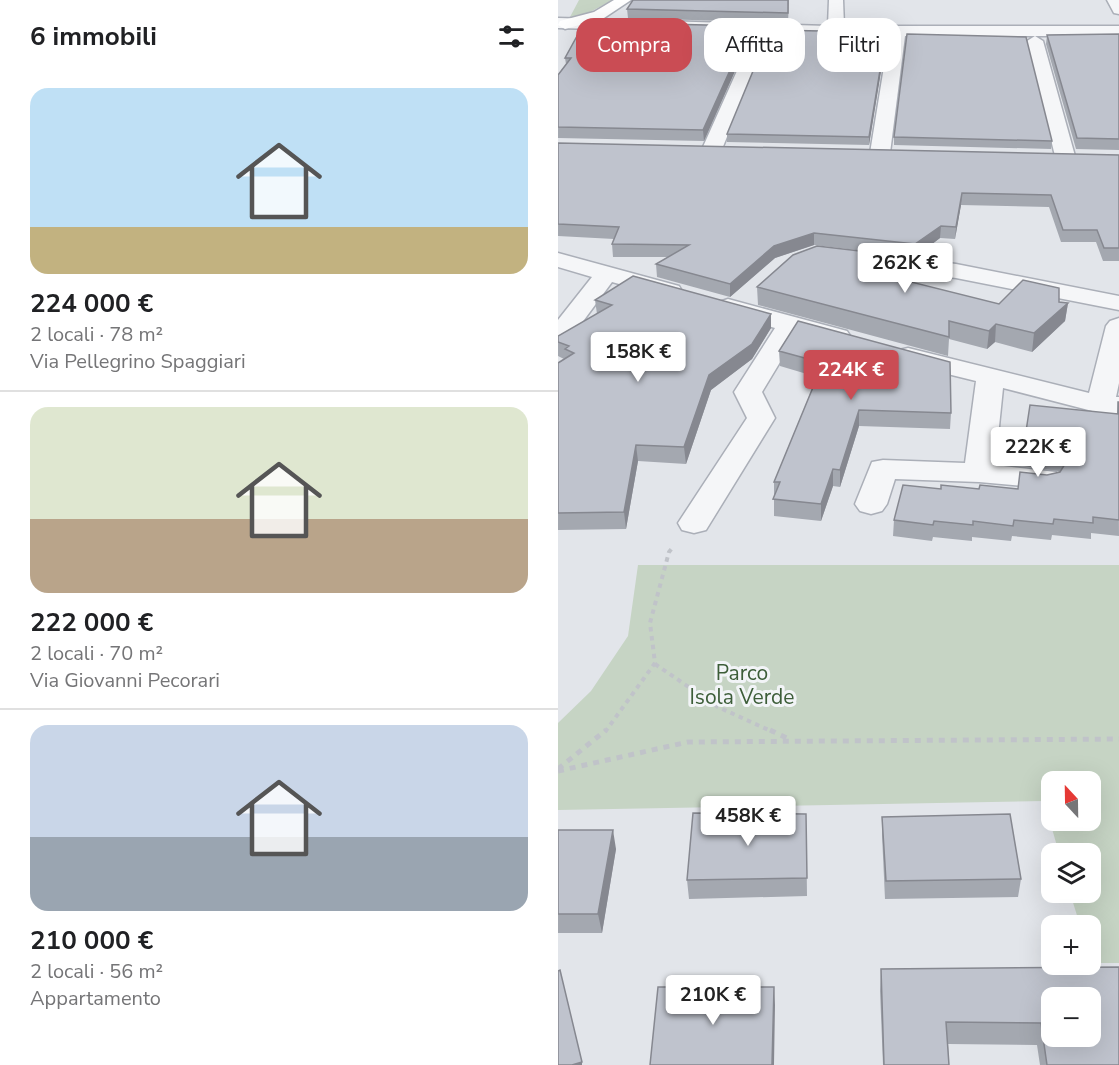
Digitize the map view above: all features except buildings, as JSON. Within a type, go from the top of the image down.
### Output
[{"type":"main road","points":[[560,28],[610,10],[624,0]]},
{"type":"main road","points":[[610,10],[608,17],[610,18]]},
{"type":"street","points":[[836,0],[836,18]]},
{"type":"street","points":[[1114,0],[1119,10]]},
{"type":"street","points":[[560,28],[576,27]]},
{"type":"street","points":[[901,31],[1119,31]]},
{"type":"street","points":[[901,34],[1035,41],[1119,39]]},
{"type":"street","points":[[1035,41],[1065,156]]},
{"type":"street","points":[[712,149],[745,72]]},
{"type":"street","points":[[880,153],[892,72]]},
{"type":"street","points":[[688,148],[736,149]]},
{"type":"street","points":[[856,152],[903,153]]},
{"type":"street","points":[[1042,156],[1086,157]]},
{"type":"street","points":[[827,256],[956,271],[1119,303]]},
{"type":"street","points":[[558,260],[697,299],[743,301],[790,324],[857,342]]},
{"type":"street","points":[[558,337],[606,274]]},
{"type":"street","points":[[694,523],[761,418],[748,393],[790,324]]},
{"type":"street","points":[[890,351],[990,378],[1109,405],[1119,326]]},
{"type":"street","points":[[979,473],[990,378]]},
{"type":"street","points":[[871,504],[883,469],[979,473],[1045,479]]},
{"type":"path","points":[[558,770],[603,735],[655,663],[650,623],[669,552],[694,523]]},
{"type":"path","points":[[655,663],[718,707],[792,741]]},
{"type":"path","points":[[558,770],[688,742],[1119,738]]},
{"type":"green space","points":[[579,0],[613,0],[586,14],[570,17]]},
{"type":"green space","name":"Parco Isola Verde","points":[[638,565],[1119,565],[1119,963],[1101,963],[1101,915],[1077,915],[1073,903],[1101,903],[1101,843],[1056,843],[1053,831],[1101,831],[1101,771],[1041,771],[1041,801],[558,810],[558,723],[591,691],[628,636]]}]
